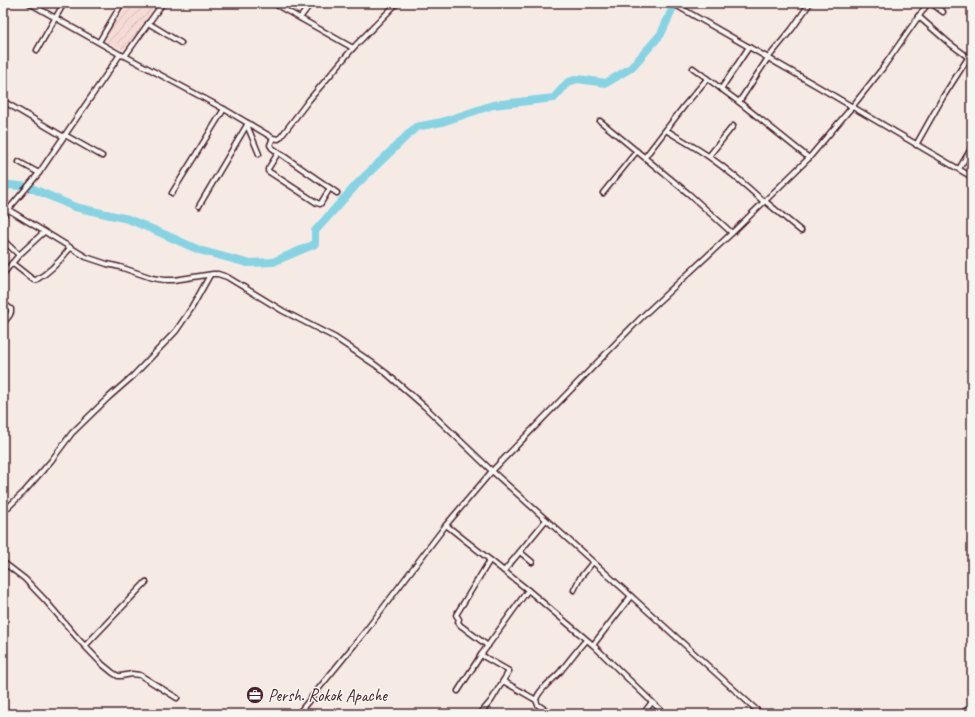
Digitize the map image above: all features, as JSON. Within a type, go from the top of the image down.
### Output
[{"type":"street","points":[[29,3],[276,139],[280,138],[311,97],[353,48],[397,3]]},
{"type":"street","points":[[37,50],[64,3]]},
{"type":"street","points":[[99,42],[122,3]]},
{"type":"street","points":[[3,216],[39,173],[119,56],[123,56],[163,3]]},
{"type":"street","points":[[273,3],[353,48]]},
{"type":"street","points":[[300,18],[311,3]]},
{"type":"street","points":[[672,3],[972,177]]},
{"type":"street","points":[[739,102],[768,58],[810,3]]},
{"type":"street","points":[[298,714],[364,633],[446,525],[492,471],[623,336],[765,202],[809,158],[882,69],[918,16],[929,3],[943,12]]},
{"type":"street","points":[[916,145],[942,97],[970,59],[918,16]]},
{"type":"street","points":[[148,23],[181,43]]},
{"type":"street","points":[[721,89],[749,47]]},
{"type":"street","points":[[692,68],[739,102],[809,158]]},
{"type":"street","points":[[645,157],[685,104],[707,79]]},
{"type":"street","points":[[3,101],[102,156]]},
{"type":"street","points":[[172,193],[224,109]]},
{"type":"street","points":[[600,121],[689,194],[732,233]]},
{"type":"street","points":[[247,124],[259,154]]},
{"type":"street","points":[[199,206],[247,124]]},
{"type":"street","points":[[709,156],[733,126]]},
{"type":"street","points":[[666,130],[709,156],[801,231]]},
{"type":"street","points":[[273,138],[270,146],[278,153],[337,193]]},
{"type":"street","points":[[959,169],[972,147]]},
{"type":"street","points":[[603,193],[637,151]]},
{"type":"street","points":[[278,153],[268,171],[317,204],[321,203],[330,188]]},
{"type":"street","points":[[19,162],[39,173]]},
{"type":"street","points":[[9,210],[90,259],[152,278],[170,280],[218,274],[227,277],[283,310],[334,337],[359,353],[386,373],[424,406],[492,471],[761,714]]},
{"type":"street","points":[[3,274],[18,255],[44,232]]},
{"type":"street","points":[[3,240],[18,255]]},
{"type":"street","points":[[12,263],[31,278],[36,280],[56,265],[70,248]]},
{"type":"street","points":[[3,512],[24,492],[72,434],[109,397],[133,376],[176,331],[192,309],[210,275]]},
{"type":"street","points":[[3,303],[11,310],[10,315],[3,323]]},
{"type":"street","points":[[504,571],[546,520]]},
{"type":"street","points":[[446,525],[528,590],[593,645],[665,714]]},
{"type":"street","points":[[520,552],[532,562]]},
{"type":"street","points":[[488,646],[460,625],[458,622],[460,619],[456,614],[490,560]]},
{"type":"street","points":[[3,562],[25,579],[46,600],[84,646],[102,664],[116,675],[121,676],[132,674],[140,676],[177,698]]},
{"type":"street","points":[[574,590],[580,578],[593,562]]},
{"type":"street","points":[[84,646],[146,582]]},
{"type":"street","points":[[458,691],[481,655],[528,590]]},
{"type":"street","points":[[593,645],[631,596]]},
{"type":"street","points":[[536,700],[539,693],[559,673],[586,640]]},
{"type":"street","points":[[480,714],[491,701],[509,670],[481,655]]},
{"type":"street","points":[[503,681],[536,700],[538,705],[552,714]]},
{"type":"street","points":[[643,714],[652,702]]},
{"type":"street","points":[[961,714],[972,706]]},
{"type":"shaded area","points":[[124,3],[160,3],[125,51],[102,39]]},
{"type":"waterway","points":[[3,188],[10,185],[29,187],[75,207],[128,219],[199,250],[247,263],[273,262],[315,244],[315,231],[357,184],[416,127],[442,122],[493,105],[554,98],[568,82],[578,79],[606,83],[631,68],[661,34],[675,3]]},
{"type":"place","name":"Persh. Rokok Apache","points":[[255,695]]}]
